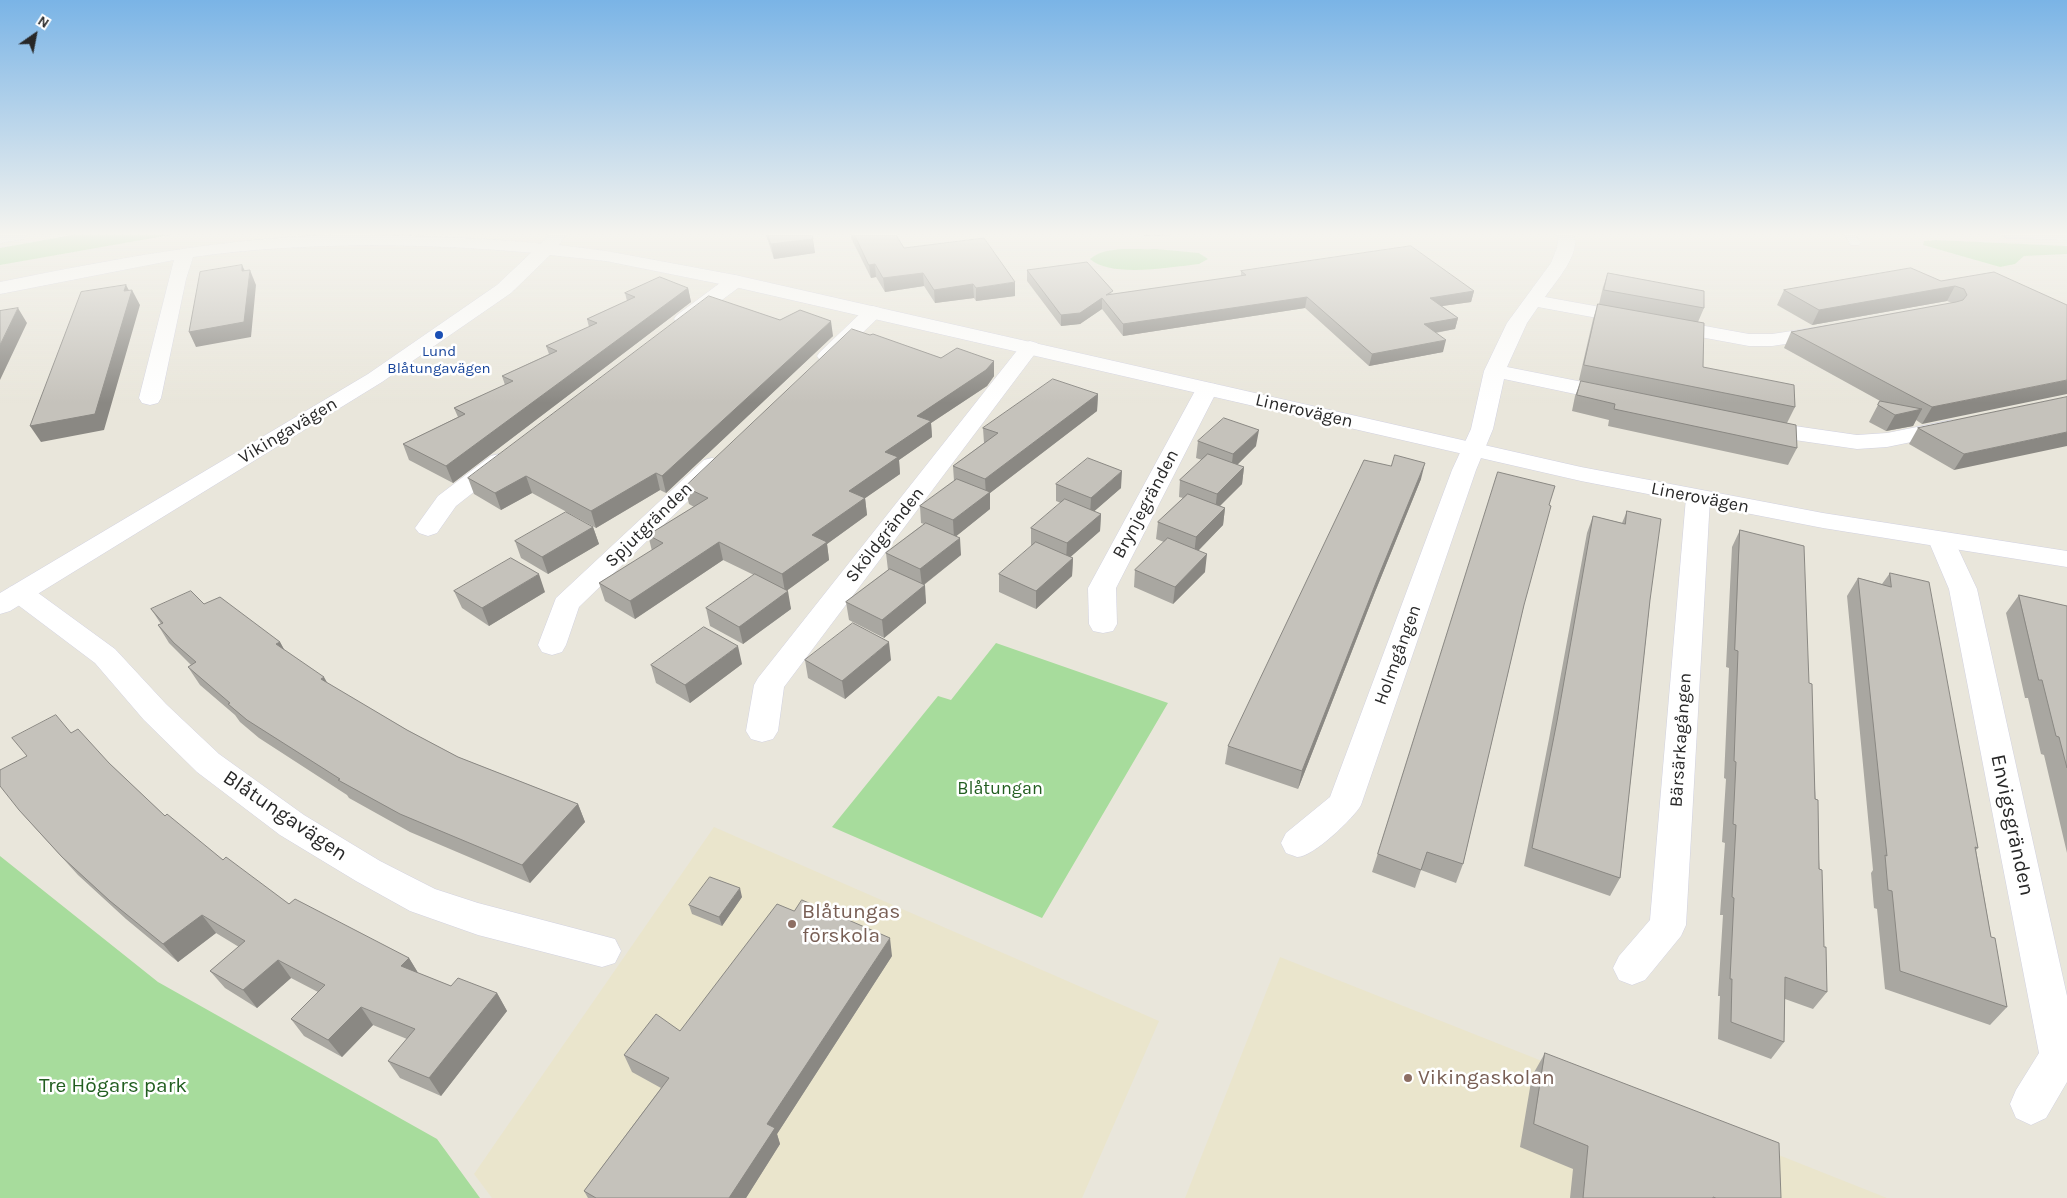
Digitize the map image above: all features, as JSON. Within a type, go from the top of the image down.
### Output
[{"type":"street","points":[[150,398],[174,291]]},
{"type":"street","name":"Vikingavägen","points":[[10,599],[375,378],[500,291]]},
{"type":"street","points":[[668,332],[722,291]]},
{"type":"street","name":"Linerovägen","points":[[779,291],[1473,449],[1698,498],[1942,542],[2067,559]]},
{"type":"street","name":"Holmgången","points":[[1298,843],[1344,805],[1473,449],[1482,429],[1495,371],[1517,324],[1540,291]]},
{"type":"street","points":[[1533,300],[1749,340],[1772,340],[1842,329]]},
{"type":"street","points":[[814,368],[872,312]]},
{"type":"street","name":"Sköldgränden","points":[[762,731],[769,685],[1030,347]]},
{"type":"street","points":[[1495,371],[1634,400]]},
{"type":"street","name":"Brynjegränden","points":[[1103,624],[1102,588],[1208,389]]},
{"type":"street","points":[[1740,424],[1769,430],[1857,442],[1887,440],[1971,423]]},
{"type":"street","points":[[428,528],[447,500],[518,446]]},
{"type":"street","name":"Spjutgränden","points":[[552,645],[566,604],[729,449]]},
{"type":"street","name":"Bärsärkagången","points":[[1632,968],[1668,925],[1698,498]]},
{"type":"street","name":"Envigsgränden","points":[[1942,542],[1963,589],[2060,1056],[2031,1104]]},
{"type":"street","name":"Blåtungavägen","points":[[10,599],[105,656],[154,712],[208,763],[292,825],[368,871],[423,900],[478,919],[602,951]]},
{"type":"shaded area","name":"Blåtungas förskola","points":[[714,827],[1159,1021],[1082,1198],[492,1198],[474,1174]]},
{"type":"shaded area","name":"Vikingaskolan","points":[[1280,957],[1887,1198],[1185,1198]]},
{"type":"green space","name":"Blåtungan","points":[[996,643],[1168,703],[1042,918],[832,827],[938,696],[951,700]]},
{"type":"green space","name":"Tre Högars park","points":[[0,856],[158,982],[437,1139],[480,1198],[0,1198]]},
{"type":"building","points":[[132,291],[95,414],[30,426],[81,292]]},
{"type":"building","points":[[197,291],[248,291],[244,322],[189,332]]},
{"type":"building","points":[[630,291],[684,291],[446,466],[403,444],[465,414],[454,408],[513,381],[502,376],[557,351],[546,346],[597,323],[587,319],[635,297],[625,293]]},
{"type":"building","points":[[1043,291],[1113,291],[1106,295],[1135,291],[1474,291],[1430,298],[1458,318],[1424,324],[1446,340],[1372,354],[1307,297],[1123,324],[1102,298],[1080,313],[1061,315]]},
{"type":"building","points":[[1609,291],[1704,291],[1704,308]]},
{"type":"building","points":[[1786,291],[1927,291],[1819,310]]},
{"type":"building","points":[[1965,291],[2036,291],[2067,305],[2067,380],[1932,407],[1791,332],[1956,302],[1963,300],[1967,295]]},
{"type":"building","points":[[709,296],[780,320],[800,310],[831,321],[662,476],[656,473],[591,511],[526,476],[495,493],[468,478]]},
{"type":"building","points":[[1598,304],[1704,323],[1703,367],[1794,385],[1795,407],[1584,365]]},
{"type":"building","points":[[18,308],[0,345],[0,311]]},
{"type":"building","points":[[852,329],[870,335],[873,334],[941,358],[957,348],[994,361],[986,370],[917,416],[931,421],[885,452],[898,457],[849,491],[865,498],[812,535],[827,542],[782,574],[719,542],[630,601],[599,583],[663,543],[648,535],[708,498],[685,487]]},
{"type":"building","points":[[1053,379],[1098,394],[985,479],[953,466],[998,433],[983,428]]},
{"type":"building","points":[[1581,381],[1796,425],[1797,448],[1614,409],[1615,404],[1577,395]]},
{"type":"building","points":[[2067,397],[2067,432],[1964,454],[1918,428]]},
{"type":"building","points":[[1880,401],[1922,409],[1895,415],[1878,405]]},
{"type":"building","points":[[1224,418],[1259,430],[1233,454],[1198,441]]},
{"type":"building","points":[[1208,454],[1244,467],[1217,494],[1180,480]]},
{"type":"building","points":[[1395,455],[1425,463],[1302,771],[1228,746],[1364,460],[1391,466]]},
{"type":"building","points":[[1088,458],[1122,471],[1091,498],[1056,484]]},
{"type":"building","points":[[1498,472],[1555,486],[1524,605],[1463,864],[1427,852],[1421,870],[1378,854]]},
{"type":"building","points":[[957,479],[990,492],[953,520],[920,506]]},
{"type":"building","points":[[1188,494],[1225,508],[1196,537],[1158,522]]},
{"type":"building","points":[[1065,499],[1101,514],[1067,543],[1031,528]]},
{"type":"building","points":[[1627,511],[1661,519],[1650,600],[1620,878],[1532,848],[1557,721],[1593,516],[1625,524]]},
{"type":"building","points":[[566,512],[593,527],[542,557],[515,541]]},
{"type":"building","points":[[926,523],[960,538],[920,569],[886,553]]},
{"type":"building","points":[[1740,530],[1804,546],[1809,683],[1812,684],[1815,799],[1818,800],[1819,869],[1822,870],[1827,992],[1785,977],[1784,1042],[1731,1022],[1732,979],[1730,979],[1734,898],[1732,897],[1736,825],[1733,824],[1736,762],[1734,761],[1738,651],[1735,650]]},
{"type":"building","points":[[1168,538],[1207,554],[1175,587],[1135,570]]},
{"type":"building","points":[[1036,542],[1073,558],[1036,591],[999,574]]},
{"type":"building","points":[[511,558],[539,574],[482,608],[454,591]]},
{"type":"building","points":[[890,569],[925,585],[882,620],[846,602]]},
{"type":"building","points":[[1890,573],[1929,582],[1978,848],[1975,847],[1991,937],[1995,938],[2007,1007],[1900,971],[1892,891],[1888,890],[1885,855],[1887,856],[1858,578],[1891,587]]},
{"type":"building","points":[[755,574],[788,591],[739,627],[706,608]]},
{"type":"building","points":[[191,591],[204,604],[220,597],[280,642],[276,644],[324,677],[321,679],[407,730],[458,757],[578,804],[522,865],[400,814],[338,780],[340,779],[247,720],[188,667],[196,662],[174,643],[158,625],[163,623],[151,609]]},
{"type":"building","points":[[2019,595],[2067,606],[2067,768],[2059,737],[2056,736],[2042,680],[2039,680]]},
{"type":"building","points":[[853,623],[889,642],[842,681],[805,660]]},
{"type":"building","points":[[704,627],[738,646],[685,685],[651,665]]},
{"type":"building","points":[[56,715],[71,733],[78,729],[109,763],[165,816],[167,814],[223,860],[226,857],[289,904],[295,899],[409,958],[401,966],[451,986],[458,978],[497,993],[429,1078],[388,1061],[415,1029],[361,1007],[328,1040],[291,1019],[325,985],[278,960],[243,990],[210,971],[245,941],[202,915],[163,944],[110,901],[62,857],[0,786],[0,770],[27,756],[12,738]]},
{"type":"building","points":[[710,877],[740,888],[719,917],[689,905]]},
{"type":"building","points":[[802,900],[890,938],[767,1124],[775,1128],[729,1198],[596,1198],[584,1191],[669,1078],[624,1055],[656,1014],[680,1031],[777,904],[794,911]]},
{"type":"building","points":[[1545,1053],[1779,1143],[1781,1198],[1583,1198],[1588,1146],[1534,1124]]},
{"type":"place","name":"Lund Blåtungavägen","points":[[439,335]]},
{"type":"place","name":"Blåtungas förskola","points":[[792,924]]},
{"type":"place","name":"Vikingaskolan","points":[[1408,1078]]}]
